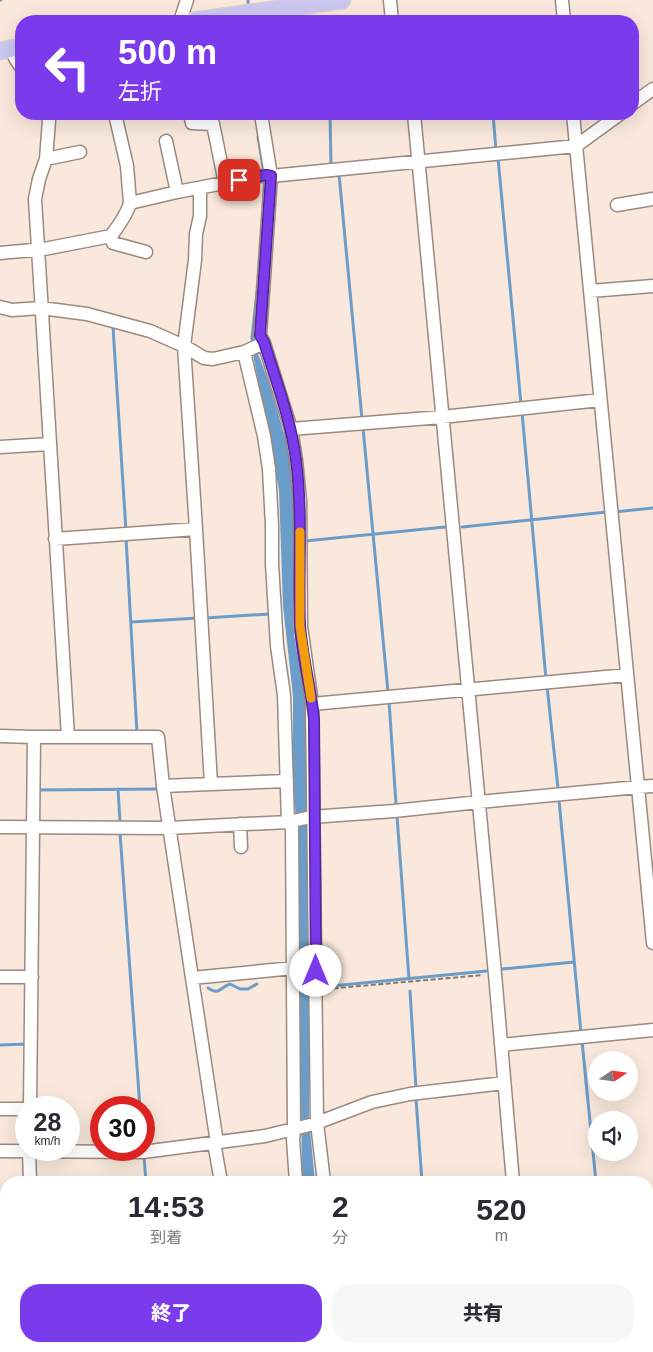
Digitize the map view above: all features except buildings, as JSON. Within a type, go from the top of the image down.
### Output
[{"type":"main road","points":[[262,15],[342,0]]},
{"type":"street","points":[[182,15],[187,0]]},
{"type":"street","points":[[390,0],[391,15]]},
{"type":"street","points":[[562,0],[563,15]]},
{"type":"street","points":[[639,99],[653,89]]},
{"type":"street","points":[[48,120],[46,160],[39,179],[35,199],[68,737]]},
{"type":"street","points":[[0,253],[44,249],[111,236],[129,209],[130,203],[127,166],[116,120]]},
{"type":"street","points":[[191,120],[192,123],[213,124],[225,183]]},
{"type":"street","points":[[262,120],[271,176],[260,335],[254,347],[269,469],[277,646],[284,695],[287,781],[292,828],[296,1129],[293,1139],[296,1176]]},
{"type":"street","points":[[414,120],[512,1176]]},
{"type":"street","points":[[574,120],[653,943]]},
{"type":"street","points":[[130,203],[266,175],[576,146],[612,120]]},
{"type":"street","points":[[166,141],[177,192]]},
{"type":"street","points":[[46,160],[80,152]]},
{"type":"street","points":[[200,188],[200,216],[196,234],[195,260],[184,346],[211,784]]},
{"type":"street","points":[[617,205],[653,199]]},
{"type":"street","points":[[111,236],[114,242],[146,252]]},
{"type":"street","points":[[590,291],[653,286]]},
{"type":"street","points":[[0,307],[12,310],[41,308],[96,316],[150,331],[184,346],[204,358],[213,359],[254,347]]},
{"type":"street","points":[[254,347],[291,429],[300,501],[300,626],[312,704],[312,817],[316,990],[315,1124],[323,1176]]},
{"type":"street","points":[[291,429],[442,417],[600,400]]},
{"type":"street","points":[[0,447],[50,444]]},
{"type":"street","points":[[55,539],[196,529]]},
{"type":"street","points":[[312,704],[627,675]]},
{"type":"street","points":[[0,736],[158,737],[163,786],[217,1143],[220,1176]]},
{"type":"street","points":[[30,1096],[34,737]]},
{"type":"street","points":[[163,786],[287,781]]},
{"type":"street","points":[[0,827],[169,828],[291,822],[312,817],[653,786]]},
{"type":"street","points":[[240,824],[241,848]]},
{"type":"street","points":[[192,978],[293,968]]},
{"type":"street","points":[[0,977],[32,977]]},
{"type":"street","points":[[501,1045],[653,1030]]},
{"type":"street","points":[[80,1151],[143,1152],[265,1136],[315,1124],[372,1102],[410,1094],[504,1083]]},
{"type":"street","points":[[0,1109],[15,1109]]},
{"type":"street","points":[[0,1151],[15,1150]]},
{"type":"street","points":[[29,1161],[30,1176]]},
{"type":"path","points":[[316,990],[495,974]]},
{"type":"water","points":[[254,343],[268,380],[286,440],[296,504],[294,634],[308,715],[306,827],[309,829],[309,1119],[314,1176],[302,1176],[302,1171],[297,828],[293,784],[293,696],[283,606],[279,490],[251,344]]},
{"type":"waterway","points":[[330,120],[331,166]]},
{"type":"waterway","points":[[494,120],[496,150]]},
{"type":"waterway","points":[[258,137],[264,172]]},
{"type":"waterway","points":[[498,158],[521,404]]},
{"type":"waterway","points":[[339,174],[362,419]]},
{"type":"waterway","points":[[253,346],[252,338],[257,292]]},
{"type":"waterway","points":[[113,327],[126,531]]},
{"type":"waterway","points":[[522,412],[546,679]]},
{"type":"waterway","points":[[363,428],[388,692]]},
{"type":"waterway","points":[[614,512],[653,508]]},
{"type":"waterway","points":[[462,527],[607,512]]},
{"type":"waterway","points":[[305,541],[445,527]]},
{"type":"waterway","points":[[126,538],[137,734]]},
{"type":"waterway","points":[[205,618],[270,614]]},
{"type":"waterway","points":[[131,622],[198,618]]},
{"type":"waterway","points":[[547,686],[558,788]]},
{"type":"waterway","points":[[389,701],[396,804]]},
{"type":"waterway","points":[[118,789],[120,822]]},
{"type":"waterway","points":[[37,790],[159,789]]},
{"type":"waterway","points":[[559,800],[581,1033]]},
{"type":"waterway","points":[[397,816],[409,979]]},
{"type":"waterway","points":[[120,833],[139,1096]]},
{"type":"waterway","points":[[502,969],[574,962]]},
{"type":"waterway","points":[[321,987],[487,971]]},
{"type":"waterway","points":[[208,988],[218,991],[230,984],[240,989],[248,989],[257,984]]},
{"type":"waterway","points":[[410,991],[416,1088]]},
{"type":"waterway","points":[[582,1041],[595,1176]]},
{"type":"waterway","points":[[0,1045],[27,1044]]},
{"type":"waterway","points":[[416,1099],[422,1176]]},
{"type":"waterway","points":[[144,1161],[146,1176]]},
{"type":"slow traffic","points":[[300,532],[300,626],[311,698]]},
{"type":"route","points":[[239,180],[266,175],[271,176],[260,335],[264,342],[291,429],[300,501],[300,626],[314,719],[316,971]]}]
